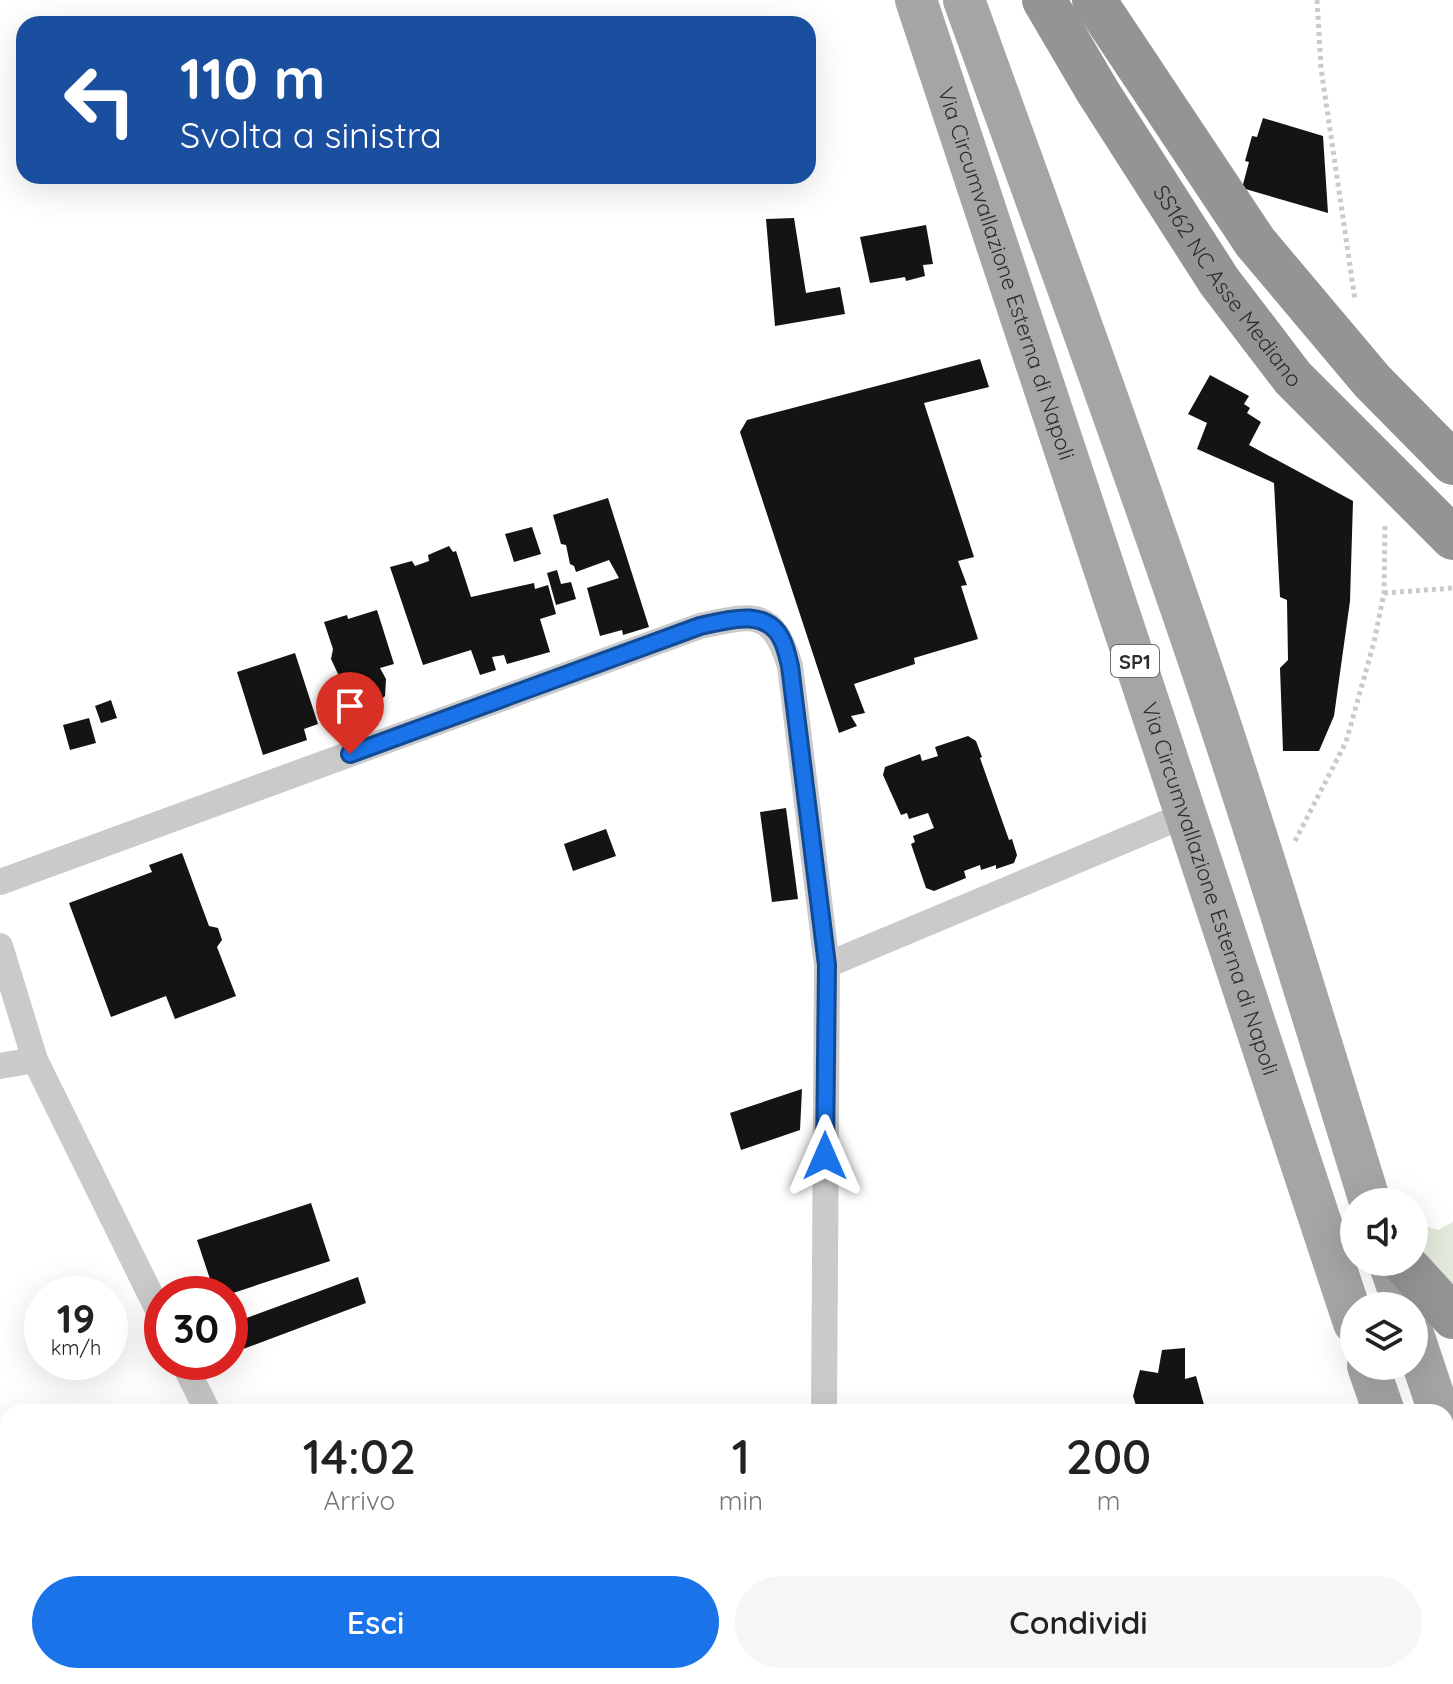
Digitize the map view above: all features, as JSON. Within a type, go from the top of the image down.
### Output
[{"type":"highway","name":"SS162 NC Asse Mediano","points":[[1044,0],[1098,92],[1219,281],[1293,378],[1453,538]]},
{"type":"highway","name":"SS162 NC Asse Mediano","points":[[1094,0],[1255,242],[1372,381],[1453,463]]},
{"type":"highway","points":[[1416,1276],[1453,1317]]},
{"type":"main road","name":"Via Circumvallazione Esterna di Napoli","points":[[916,0],[1344,1292]]},
{"type":"main road","name":"SP1","points":[[964,0],[1102,379],[1195,650],[1268,870],[1366,1188]]},
{"type":"main road","points":[[1428,1379],[1436,1404]]},
{"type":"main road","points":[[1373,1380],[1381,1404]]},
{"type":"street","points":[[0,882],[700,626],[744,617],[763,621],[782,637],[790,666],[827,965],[824,1404]]},
{"type":"street","points":[[827,965],[1185,815]]},
{"type":"street","points":[[0,946],[35,1060],[144,1281]]},
{"type":"street","points":[[0,1066],[35,1060]]},
{"type":"street","points":[[192,1380],[204,1404]]},
{"type":"path","points":[[1384,593],[1453,588]]},
{"type":"green space","points":[[1453,1222],[1453,1287],[1428,1257],[1428,1227],[1438,1230]]},
{"type":"building","points":[[1263,118],[1323,136],[1328,213],[1242,188],[1252,136],[1257,137]]},
{"type":"building","points":[[794,218],[806,293],[840,287],[845,314],[775,326],[766,219]]},
{"type":"building","points":[[926,225],[933,264],[923,265],[925,276],[906,281],[905,277],[870,283],[860,237]]},
{"type":"building","points":[[980,359],[989,387],[924,403],[974,557],[958,561],[967,585],[961,586],[978,639],[914,658],[915,664],[854,684],[865,713],[851,716],[857,726],[839,733],[740,432],[747,420]]},
{"type":"building","points":[[1210,375],[1249,396],[1244,404],[1250,408],[1247,413],[1261,422],[1249,445],[1353,501],[1350,601],[1334,716],[1319,751],[1283,751],[1280,668],[1288,660],[1287,600],[1280,597],[1274,483],[1197,449],[1207,423],[1188,414]]},
{"type":"building","points":[[608,498],[649,627],[623,635],[622,630],[600,636],[587,588],[619,578],[609,560],[576,572],[570,564],[566,545],[561,544],[553,515]]},
{"type":"building","points":[[532,527],[541,554],[514,562],[505,534]]},
{"type":"building","points":[[449,546],[453,552],[456,551],[471,597],[534,583],[535,589],[548,585],[556,614],[540,619],[550,652],[507,664],[504,655],[492,657],[496,670],[480,675],[471,650],[423,665],[390,567],[412,561],[415,566],[429,561],[428,555]]},
{"type":"building","points":[[557,570],[561,584],[571,582],[576,599],[556,605],[547,573]]},
{"type":"building","points":[[377,610],[394,664],[380,668],[386,679],[385,696],[369,710],[350,707],[338,695],[338,674],[331,659],[333,649],[324,622]]},
{"type":"building","points":[[295,653],[318,724],[304,729],[307,740],[263,755],[237,672]]},
{"type":"building","points":[[111,700],[117,718],[101,723],[95,706]]},
{"type":"building","points":[[89,718],[96,743],[70,750],[63,725]]},
{"type":"building","points":[[968,736],[976,741],[1009,840],[1012,839],[1017,855],[1014,863],[996,869],[996,865],[981,870],[980,865],[964,871],[966,878],[934,891],[926,888],[911,844],[915,842],[913,836],[934,828],[928,813],[909,819],[907,813],[901,815],[883,775],[885,767],[920,754],[922,761],[938,756],[935,747]]},
{"type":"building","points":[[786,808],[798,899],[772,902],[760,812]]},
{"type":"building","points":[[606,829],[616,856],[573,871],[564,844]]},
{"type":"building","points":[[182,853],[209,926],[218,928],[222,940],[217,947],[236,996],[175,1019],[166,996],[111,1017],[69,903],[152,872],[149,865]]},
{"type":"building","points":[[802,1089],[800,1130],[741,1150],[730,1113]]},
{"type":"building","points":[[311,1203],[330,1261],[248,1288],[248,1276],[209,1276],[197,1240]]},
{"type":"building","points":[[358,1277],[366,1303],[248,1347],[248,1317]]},
{"type":"building","points":[[1185,1348],[1185,1379],[1196,1376],[1204,1404],[1136,1404],[1133,1396],[1140,1370],[1158,1373],[1162,1350]]},
{"type":"route","points":[[350,754],[700,626],[744,617],[763,621],[782,637],[790,666],[827,965],[825,1156]]}]
